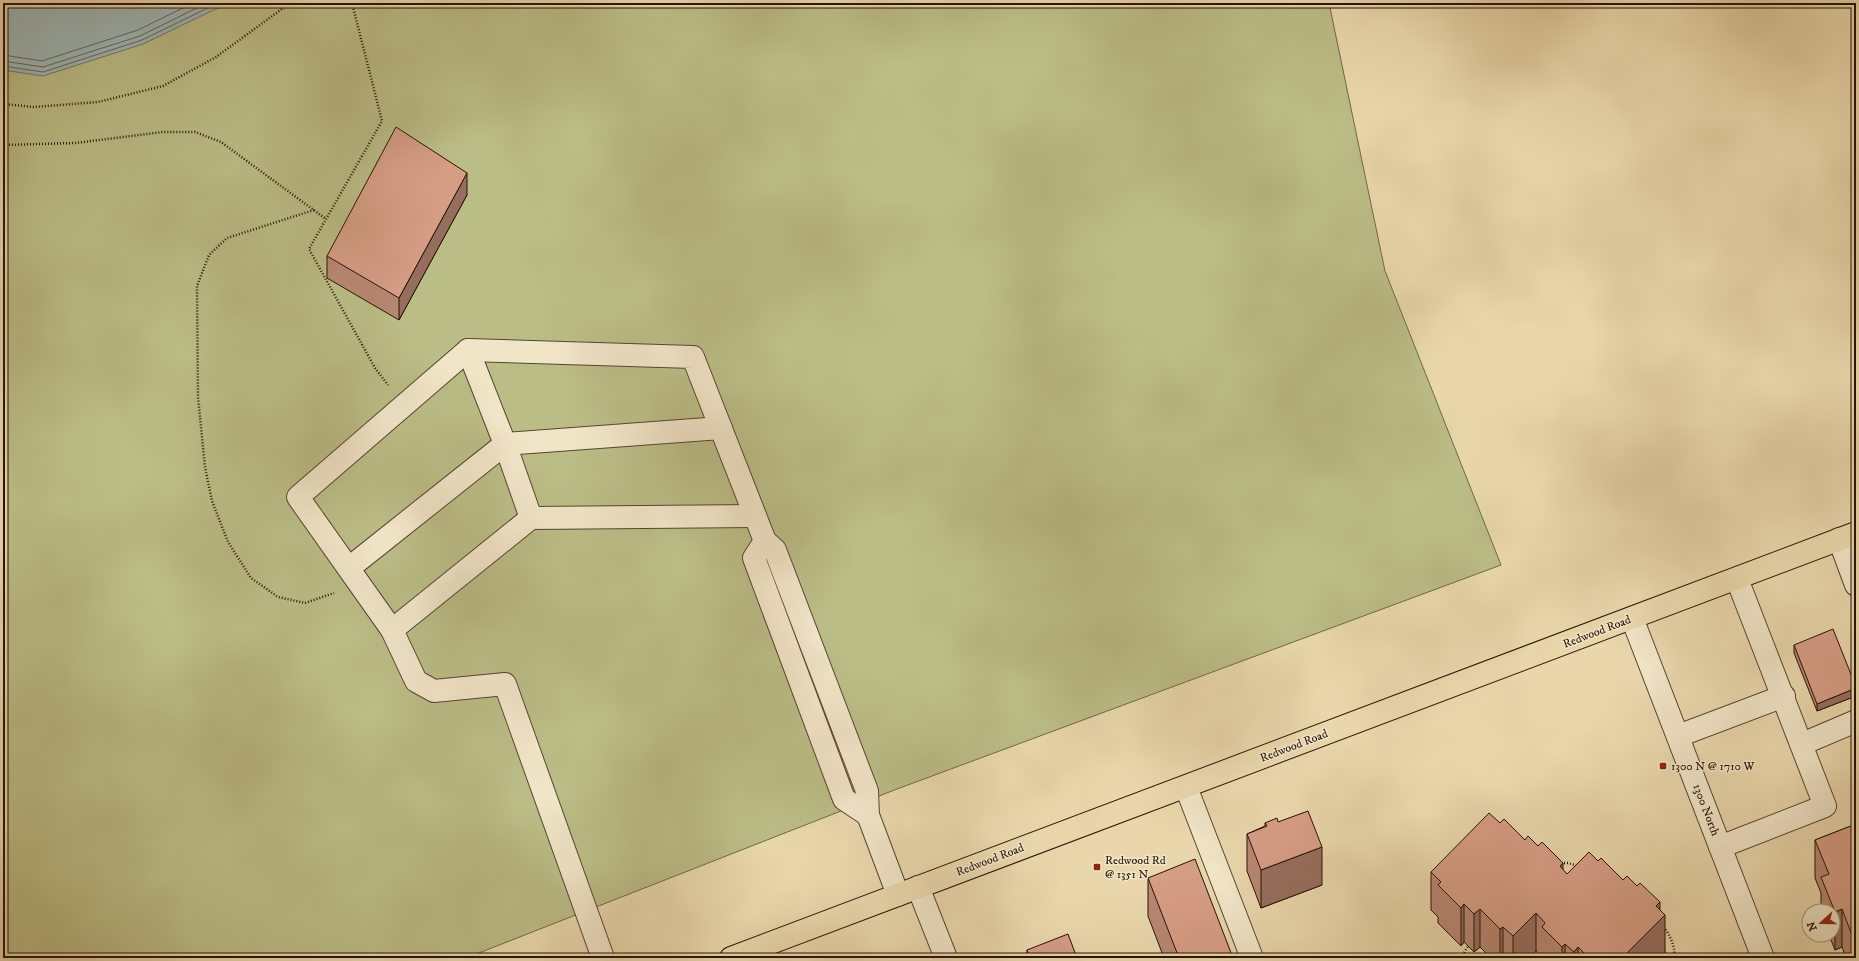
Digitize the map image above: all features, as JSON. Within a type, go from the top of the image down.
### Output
[{"type":"main road","name":"Redwood Road","points":[[731,958],[1847,536]]},
{"type":"street","points":[[468,350],[505,444],[531,518]]},
{"type":"street","points":[[603,958],[504,684],[434,690],[416,681],[392,630],[298,497],[468,350],[693,357],[765,541],[775,550],[867,791],[868,815],[898,895]]},
{"type":"street","points":[[353,574],[505,444],[721,428]]},
{"type":"street","points":[[392,630],[531,518],[755,516]]},
{"type":"street","points":[[1847,536],[1856,585]]},
{"type":"street","points":[[1720,847],[1826,806],[1737,578]]},
{"type":"street","name":"1300 North","points":[[1632,618],[1763,958]]},
{"type":"street","points":[[1678,736],[1784,696]]},
{"type":"street","points":[[1802,744],[1856,721]]},
{"type":"street","points":[[1186,787],[1252,958]]},
{"type":"street","points":[[918,887],[946,958]]},
{"type":"path","points":[[3,104],[34,107],[98,102],[163,86],[216,57],[290,3]]},
{"type":"path","points":[[352,3],[382,121],[309,249],[376,368],[403,406]]},
{"type":"path","points":[[3,145],[75,143],[163,132],[195,132],[221,142],[326,219]]},
{"type":"path","points":[[314,210],[227,238],[209,255],[197,286],[198,397],[205,467],[212,501],[228,542],[251,578],[278,597],[304,603],[339,591],[353,574]]},
{"type":"path","points":[[1557,864],[1568,863],[1580,866]]},
{"type":"path","points":[[1662,924],[1669,934],[1675,953],[1674,958]]},
{"type":"path","points":[[1461,958],[1468,946]]},
{"type":"green space","points":[[3,3],[1329,3],[1385,271],[1501,565],[897,789],[466,958],[3,958]]},
{"type":"water","points":[[3,3],[228,3],[143,44],[43,76],[3,70]]},
{"type":"building","points":[[396,127],[467,173],[399,298],[327,256]]},
{"type":"building","points":[[1833,629],[1856,688],[1817,704],[1794,645]]},
{"type":"building","points":[[1856,740],[1856,752],[1852,741]]},
{"type":"building","points":[[1308,811],[1322,847],[1261,870],[1247,834],[1267,826],[1265,823],[1277,818],[1278,822]]},
{"type":"building","points":[[1489,813],[1500,823],[1504,819],[1525,840],[1528,836],[1538,846],[1542,842],[1563,863],[1560,866],[1567,874],[1589,852],[1598,861],[1601,858],[1623,880],[1627,876],[1637,886],[1640,883],[1660,902],[1656,906],[1665,915],[1622,958],[1589,958],[1578,947],[1574,952],[1565,944],[1562,947],[1542,927],[1545,923],[1536,913],[1513,936],[1503,927],[1500,929],[1480,909],[1474,914],[1464,904],[1461,908],[1438,885],[1441,882],[1431,872]]},
{"type":"building","points":[[1856,824],[1856,943],[1841,909],[1841,903],[1831,903],[1821,877],[1829,874],[1815,840]]},
{"type":"building","points":[[1195,859],[1233,958],[1179,958],[1148,878]]},
{"type":"building","points":[[1068,934],[1077,958],[1030,958],[1027,950]]},
{"type":"place","name":"1300 N @ 1710 W","points":[[1663,766]]},
{"type":"place","name":"Redwood Rd @ 1351 N","points":[[1097,867]]}]
